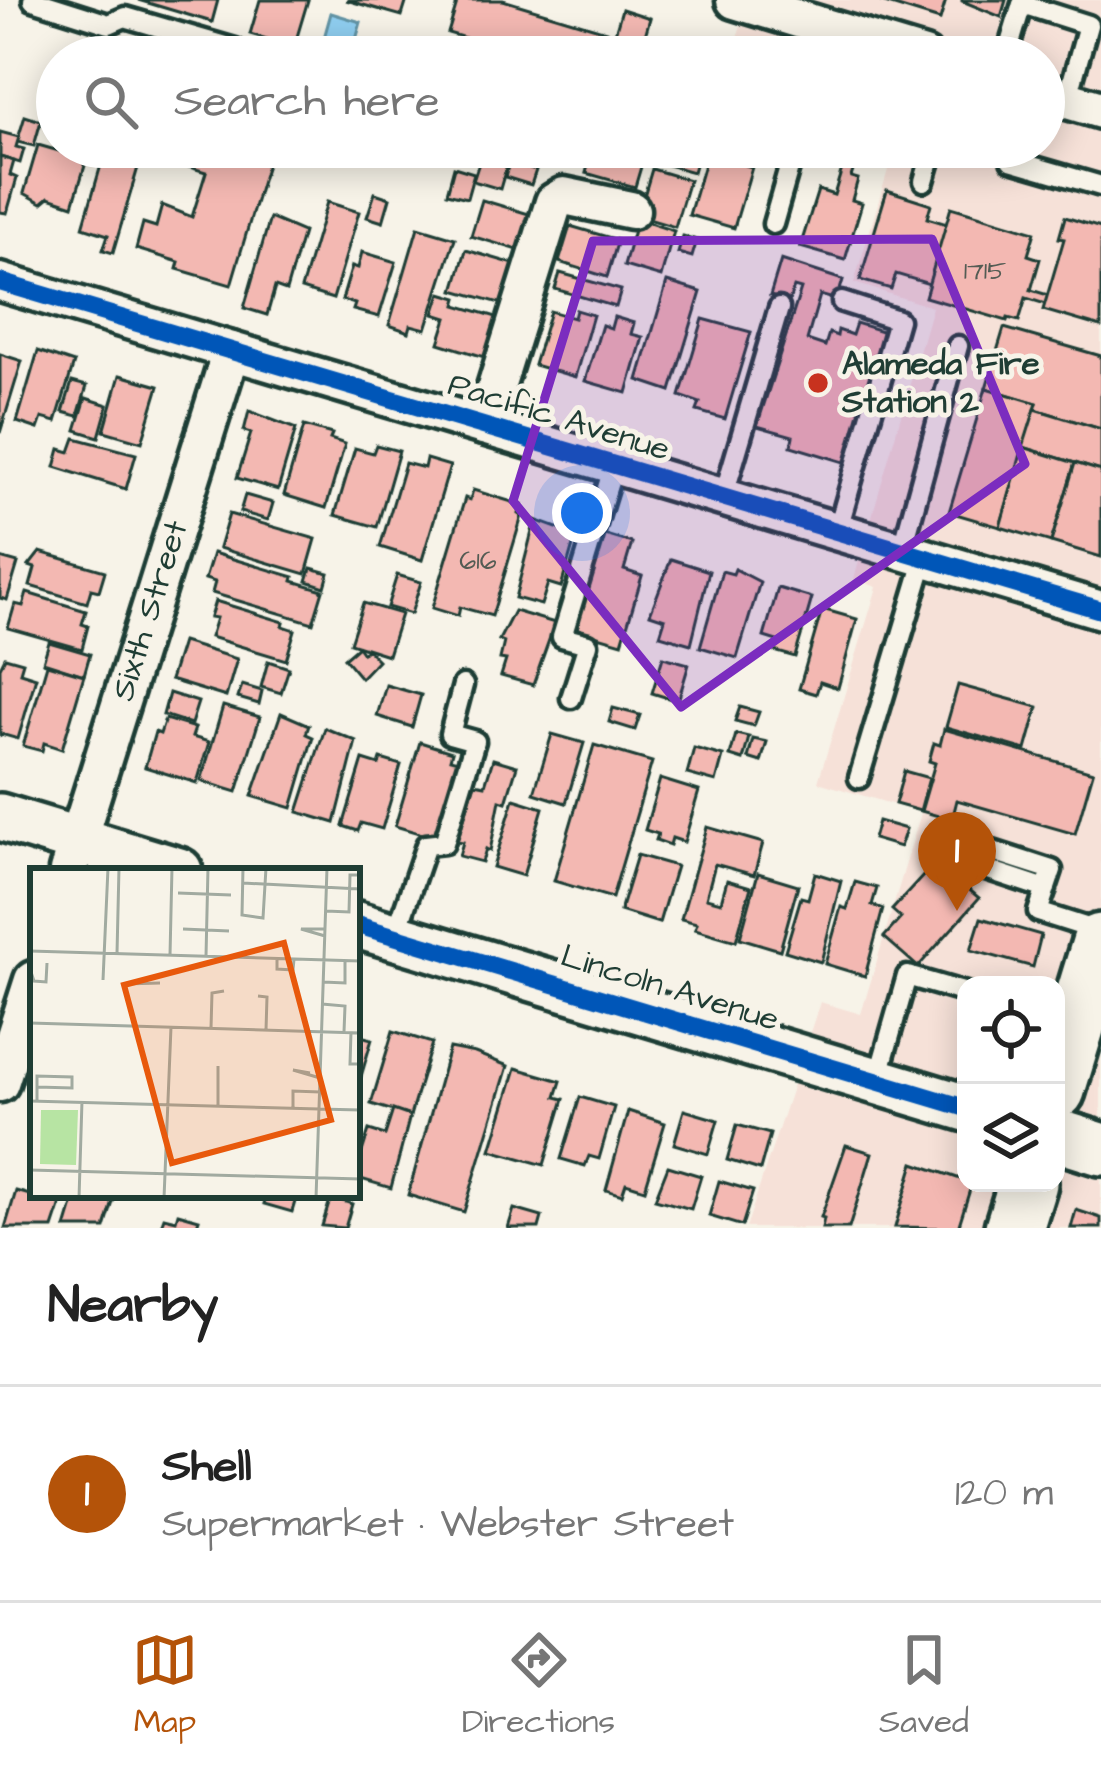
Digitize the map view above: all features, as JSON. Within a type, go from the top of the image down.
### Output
[{"type":"main road","points":[[1057,1084],[1066,1022],[1100,950]]},
{"type":"main road","points":[[1065,1138],[1101,1149]]},
{"type":"main road","points":[[1014,1228],[1025,1192]]},
{"type":"street","points":[[735,0],[811,36]]},
{"type":"street","points":[[484,426],[554,202],[564,196],[631,210]]},
{"type":"street","name":"Pacific Avenue","points":[[0,282],[1101,610]]},
{"type":"street","name":"Sixth Street","points":[[72,856],[231,351]]},
{"type":"street","points":[[0,817],[72,856],[158,868]]},
{"type":"street","name":"Lincoln Avenue","points":[[376,930],[957,1105]]},
{"type":"street","points":[[0,1083],[30,989]]},
{"type":"lane","points":[[33,0],[109,24],[124,17],[190,36]]},
{"type":"lane","points":[[1012,36],[1022,4],[1088,25]]},
{"type":"lane","points":[[1071,101],[1088,25],[1101,7]]},
{"type":"lane","points":[[773,224],[789,168]]},
{"type":"lane","points":[[924,181],[928,168]]},
{"type":"lane","points":[[1039,168],[1101,186]]},
{"type":"lane","points":[[837,532],[898,320],[842,302]]},
{"type":"lane","points":[[723,498],[779,308]]},
{"type":"lane","points":[[859,778],[958,346]]},
{"type":"lane","points":[[571,698],[588,644],[562,637],[614,465]]},
{"type":"lane","points":[[376,930],[426,845],[444,843],[475,741],[450,734],[463,685]]},
{"type":"lane","points":[[1046,889],[938,854],[943,835],[1052,870],[1046,889],[1038,912],[1100,950]]},
{"type":"lane","points":[[877,1082],[908,976],[957,990]]},
{"type":"highlighted area","points":[[932,239],[1025,464],[681,707],[513,501],[593,241]]},
{"type":"shaded area","points":[[749,0],[1101,0],[1101,1228],[746,1228],[820,1002],[861,1014],[921,813],[818,782],[877,587],[854,579],[932,307],[854,283],[889,168],[1065,168],[1065,36],[738,36]]},
{"type":"water","points":[[331,13],[361,22],[357,36],[325,36]]},
{"type":"building","points":[[138,0],[218,0],[212,22]]},
{"type":"building","points":[[260,0],[308,0],[297,36],[250,34]]},
{"type":"building","points":[[346,0],[407,0],[402,16]]},
{"type":"building","points":[[458,0],[503,0],[606,31],[604,36],[448,33]]},
{"type":"building","points":[[875,0],[946,0],[940,20]]},
{"type":"building","points":[[962,0],[1006,0],[1001,17],[962,1]]},
{"type":"building","points":[[622,9],[650,18],[645,36],[614,36]]},
{"type":"building","points":[[25,116],[36,119],[34,146],[17,142]]},
{"type":"building","points":[[0,132],[19,137],[16,147],[24,149],[20,163],[0,157]]},
{"type":"building","points":[[36,152],[36,168],[84,168],[73,205],[49,197],[42,203],[24,193]]},
{"type":"building","points":[[0,157],[14,161],[10,175],[17,178],[7,213],[0,212]]},
{"type":"building","points":[[100,168],[138,168],[113,253],[103,250],[108,235],[83,227]]},
{"type":"building","points":[[192,168],[266,168],[231,285],[177,269],[179,262],[136,249],[143,223],[156,227],[162,205],[192,217],[206,172]]},
{"type":"building","points":[[454,168],[474,173],[467,198],[447,193]]},
{"type":"building","points":[[477,168],[506,168],[500,189],[473,181]]},
{"type":"building","points":[[508,168],[536,170],[531,185],[505,177]]},
{"type":"building","points":[[587,168],[641,168],[635,187],[586,173]]},
{"type":"building","points":[[703,168],[752,168],[734,228],[689,215]]},
{"type":"building","points":[[842,168],[854,168],[851,177],[858,179],[852,200],[862,203],[845,260],[800,247],[818,190],[834,195]]},
{"type":"building","points":[[652,169],[689,180],[675,227],[638,216]]},
{"type":"building","points":[[887,190],[931,204],[927,218],[947,224],[929,284],[896,274],[891,289],[860,280]]},
{"type":"building","points":[[375,193],[390,198],[383,222],[367,217]]},
{"type":"building","points":[[482,200],[529,214],[518,250],[471,236]]},
{"type":"building","points":[[327,202],[359,212],[333,299],[301,289]]},
{"type":"building","points":[[951,207],[1035,232],[1028,255],[1040,259],[1031,290],[1048,295],[1045,304],[1026,298],[1019,321],[1007,321],[925,297]]},
{"type":"building","points":[[1065,217],[1101,228],[1101,327],[1043,310],[1064,239],[1059,238]]},
{"type":"building","points":[[270,218],[303,232],[286,291],[275,287],[267,315],[244,308]]},
{"type":"building","points":[[637,219],[674,231],[661,277],[624,266]]},
{"type":"building","points":[[570,226],[618,240],[607,277],[559,262]]},
{"type":"building","points":[[418,227],[455,238],[426,329],[411,325],[409,332],[389,325]]},
{"type":"building","points":[[683,236],[697,240],[692,257],[678,253]]},
{"type":"building","points":[[466,250],[514,264],[503,304],[454,290]]},
{"type":"building","points":[[362,252],[396,262],[379,317],[353,310],[355,304],[342,300],[352,266],[358,268]]},
{"type":"building","points":[[781,260],[843,280],[837,300],[820,295],[807,340],[825,346],[829,333],[837,336],[838,330],[852,335],[856,323],[885,332],[859,418],[865,420],[854,458],[844,462],[791,446],[793,436],[757,426],[801,289],[794,287],[789,301],[770,296]]},
{"type":"building","points":[[560,273],[621,290],[616,307],[555,289]]},
{"type":"building","points":[[667,282],[701,292],[671,391],[638,380]]},
{"type":"building","points":[[441,293],[458,298],[456,305],[500,318],[488,358],[439,343],[447,318],[434,314]]},
{"type":"building","points":[[576,310],[593,315],[575,377],[534,365],[550,311],[574,318]]},
{"type":"building","points":[[614,317],[634,323],[631,334],[643,337],[627,393],[585,381],[602,325],[611,328]]},
{"type":"building","points":[[703,319],[751,332],[725,419],[697,411],[700,403],[680,396]]},
{"type":"building","points":[[1004,328],[1101,356],[1101,429],[986,388]]},
{"type":"building","points":[[38,351],[74,363],[56,422],[42,418],[38,429],[17,422]]},
{"type":"building","points":[[0,354],[22,361],[0,433]]},
{"type":"building","points":[[120,375],[159,386],[142,442],[104,431]]},
{"type":"building","points":[[72,382],[87,386],[78,416],[63,412]]},
{"type":"building","points":[[986,388],[1037,403],[1000,527],[949,512]]},
{"type":"building","points":[[86,398],[108,405],[99,437],[76,430]]},
{"type":"building","points":[[1035,409],[1101,429],[1101,471],[1023,447]]},
{"type":"building","points":[[249,411],[296,429],[278,490],[237,478],[251,433],[244,431]]},
{"type":"building","points":[[304,426],[332,434],[330,439],[345,444],[326,508],[284,495]]},
{"type":"building","points":[[75,438],[136,454],[126,489],[55,467],[60,449],[70,452]]},
{"type":"building","points":[[376,445],[399,451],[377,527],[335,515],[355,448],[373,453]]},
{"type":"building","points":[[1023,447],[1075,463],[1051,542],[1000,527]]},
{"type":"building","points":[[426,459],[450,466],[422,560],[380,547],[405,463],[424,468]]},
{"type":"building","points":[[1075,463],[1101,471],[1101,557],[1051,542]]},
{"type":"building","points":[[473,490],[522,505],[492,616],[460,607],[458,616],[432,608],[465,498],[470,500]]},
{"type":"building","points":[[245,495],[273,503],[268,520],[240,512]]},
{"type":"building","points":[[229,514],[316,539],[306,574],[219,548]]},
{"type":"building","points":[[535,520],[576,535],[561,587],[548,583],[541,605],[515,598]]},
{"type":"building","points":[[602,534],[632,543],[624,570],[642,576],[622,643],[574,629]]},
{"type":"building","points":[[40,552],[105,571],[99,591],[91,589],[87,603],[30,586],[35,568],[29,566]]},
{"type":"building","points":[[213,553],[323,590],[313,623],[212,593],[215,582],[205,579]]},
{"type":"building","points":[[0,558],[18,563],[7,600],[0,598]]},
{"type":"building","points":[[671,559],[709,571],[691,644],[660,635],[665,619],[650,614]]},
{"type":"building","points":[[311,568],[329,573],[325,587],[307,581]]},
{"type":"building","points":[[735,569],[760,582],[737,658],[700,647],[722,571],[733,574]]},
{"type":"building","points":[[397,575],[421,582],[411,614],[387,607]]},
{"type":"building","points":[[778,588],[812,598],[795,657],[774,651],[777,641],[764,637]]},
{"type":"building","points":[[27,593],[86,611],[82,649],[8,628],[15,604],[23,606]]},
{"type":"building","points":[[215,601],[284,622],[283,626],[295,630],[286,660],[210,637]]},
{"type":"building","points":[[363,603],[401,614],[388,655],[350,643]]},
{"type":"building","points":[[822,609],[857,619],[838,688],[820,682],[816,694],[799,689]]},
{"type":"building","points":[[514,611],[555,623],[533,685],[501,676],[506,660],[500,659],[504,642],[499,640]]},
{"type":"building","points":[[49,642],[90,654],[84,675],[43,662]]},
{"type":"building","points":[[182,642],[237,659],[226,697],[170,680]]},
{"type":"building","points":[[358,646],[378,660],[361,678],[344,658]]},
{"type":"building","points":[[5,657],[23,662],[20,672],[36,677],[18,739],[0,737],[0,667]]},
{"type":"building","points":[[663,657],[689,664],[678,701],[652,693]]},
{"type":"building","points":[[268,661],[289,668],[281,693],[261,687]]},
{"type":"building","points":[[47,664],[84,675],[62,749],[44,743],[42,751],[23,746]]},
{"type":"building","points":[[242,685],[262,691],[259,704],[238,698]]},
{"type":"building","points":[[386,685],[421,695],[412,727],[377,716]]},
{"type":"building","points":[[958,685],[1038,707],[1026,750],[946,727]]},
{"type":"building","points":[[169,693],[198,702],[191,724],[163,715]]},
{"type":"building","points":[[223,706],[260,717],[237,792],[201,781]]},
{"type":"building","points":[[740,707],[759,712],[754,726],[735,721]]},
{"type":"building","points":[[613,708],[640,715],[635,730],[609,722]]},
{"type":"building","points":[[281,713],[309,725],[306,734],[313,737],[292,808],[252,796]]},
{"type":"building","points":[[165,719],[195,728],[192,737],[209,742],[197,783],[145,767],[155,732],[160,734]]},
{"type":"building","points":[[325,728],[356,741],[335,823],[298,812]]},
{"type":"building","points":[[944,729],[1093,772],[1075,834],[957,800],[952,820],[921,811],[935,763],[929,761],[934,743],[940,745]]},
{"type":"building","points":[[552,734],[584,743],[566,803],[534,793]]},
{"type":"building","points":[[736,734],[749,737],[743,760],[730,756]]},
{"type":"building","points":[[753,739],[767,742],[761,762],[748,758]]},
{"type":"building","points":[[420,742],[452,752],[450,759],[462,762],[439,839],[395,826]]},
{"type":"building","points":[[594,745],[652,762],[612,898],[554,881]]},
{"type":"building","points":[[694,748],[723,756],[716,782],[687,774]]},
{"type":"building","points":[[381,759],[401,765],[382,829],[361,823],[358,831],[343,826],[363,760],[379,765]]},
{"type":"building","points":[[493,759],[517,766],[506,802],[500,800],[490,851],[486,849],[482,862],[459,856],[463,842],[457,841],[475,783],[485,785]]},
{"type":"building","points":[[904,771],[929,778],[920,811],[895,804]]},
{"type":"building","points":[[660,779],[699,791],[684,842],[672,838],[670,845],[645,830]]},
{"type":"building","points":[[514,799],[543,808],[523,876],[493,867]]},
{"type":"building","points":[[878,821],[906,829],[900,847],[873,839]]},
{"type":"building","points":[[707,827],[763,843],[754,875],[715,864],[706,898],[721,902],[727,880],[751,887],[736,941],[695,929],[697,923],[681,919]]},
{"type":"building","points":[[637,855],[676,866],[659,923],[620,911]]},
{"type":"building","points":[[934,864],[979,898],[918,967],[884,937],[901,918],[892,910]]},
{"type":"building","points":[[758,873],[798,885],[780,950],[740,938]]},
{"type":"building","points":[[815,873],[841,881],[821,962],[785,951],[801,897],[808,899]]},
{"type":"building","points":[[855,882],[877,888],[872,905],[883,909],[865,976],[825,964],[841,907],[847,909]]},
{"type":"building","points":[[981,918],[1041,935],[1033,967],[971,950]]},
{"type":"building","points":[[393,1031],[432,1043],[410,1116],[371,1104]]},
{"type":"building","points":[[360,1036],[372,1039],[360,1080]]},
{"type":"building","points":[[449,1048],[508,1066],[464,1212],[408,1195]]},
{"type":"building","points":[[516,1068],[561,1081],[556,1097],[564,1099],[544,1165],[491,1150]]},
{"type":"building","points":[[580,1097],[614,1107],[599,1159],[589,1156],[585,1166],[561,1159]]},
{"type":"building","points":[[393,1110],[410,1116],[391,1188],[360,1179],[360,1158],[369,1130],[385,1135]]},
{"type":"building","points":[[684,1110],[718,1120],[708,1154],[674,1144]]},
{"type":"building","points":[[628,1111],[665,1123],[645,1189],[626,1183],[622,1195],[606,1190]]},
{"type":"building","points":[[737,1125],[770,1134],[760,1170],[727,1160]]},
{"type":"building","points":[[846,1145],[872,1153],[849,1228],[822,1228],[821,1217]]},
{"type":"building","points":[[914,1163],[957,1178],[957,1192],[969,1192],[958,1228],[895,1227]]},
{"type":"building","points":[[668,1166],[701,1176],[691,1209],[655,1199]]},
{"type":"building","points":[[719,1181],[753,1191],[742,1226],[709,1216]]},
{"type":"building","points":[[16,1191],[61,1204],[53,1228],[5,1228]]},
{"type":"building","points":[[75,1198],[113,1202],[105,1228],[66,1228]]},
{"type":"building","points":[[265,1198],[296,1198],[292,1212],[264,1204]]},
{"type":"building","points":[[331,1198],[352,1204],[345,1228],[322,1226]]},
{"type":"building","points":[[514,1209],[542,1217],[539,1228],[508,1228]]},
{"type":"building","points":[[1076,1210],[1101,1218],[1101,1228],[1071,1228]]},
{"type":"building","points":[[178,1213],[199,1219],[196,1228],[160,1228],[164,1217],[176,1220]]},
{"type":"cycle path","points":[[0,282],[1101,610]]},
{"type":"cycle path","points":[[360,926],[957,1105]]},
{"type":"place","name":"Alameda Fire Station 2","points":[[818,383]]},
{"type":"place","name":"Shell","points":[[957,911]]}]
